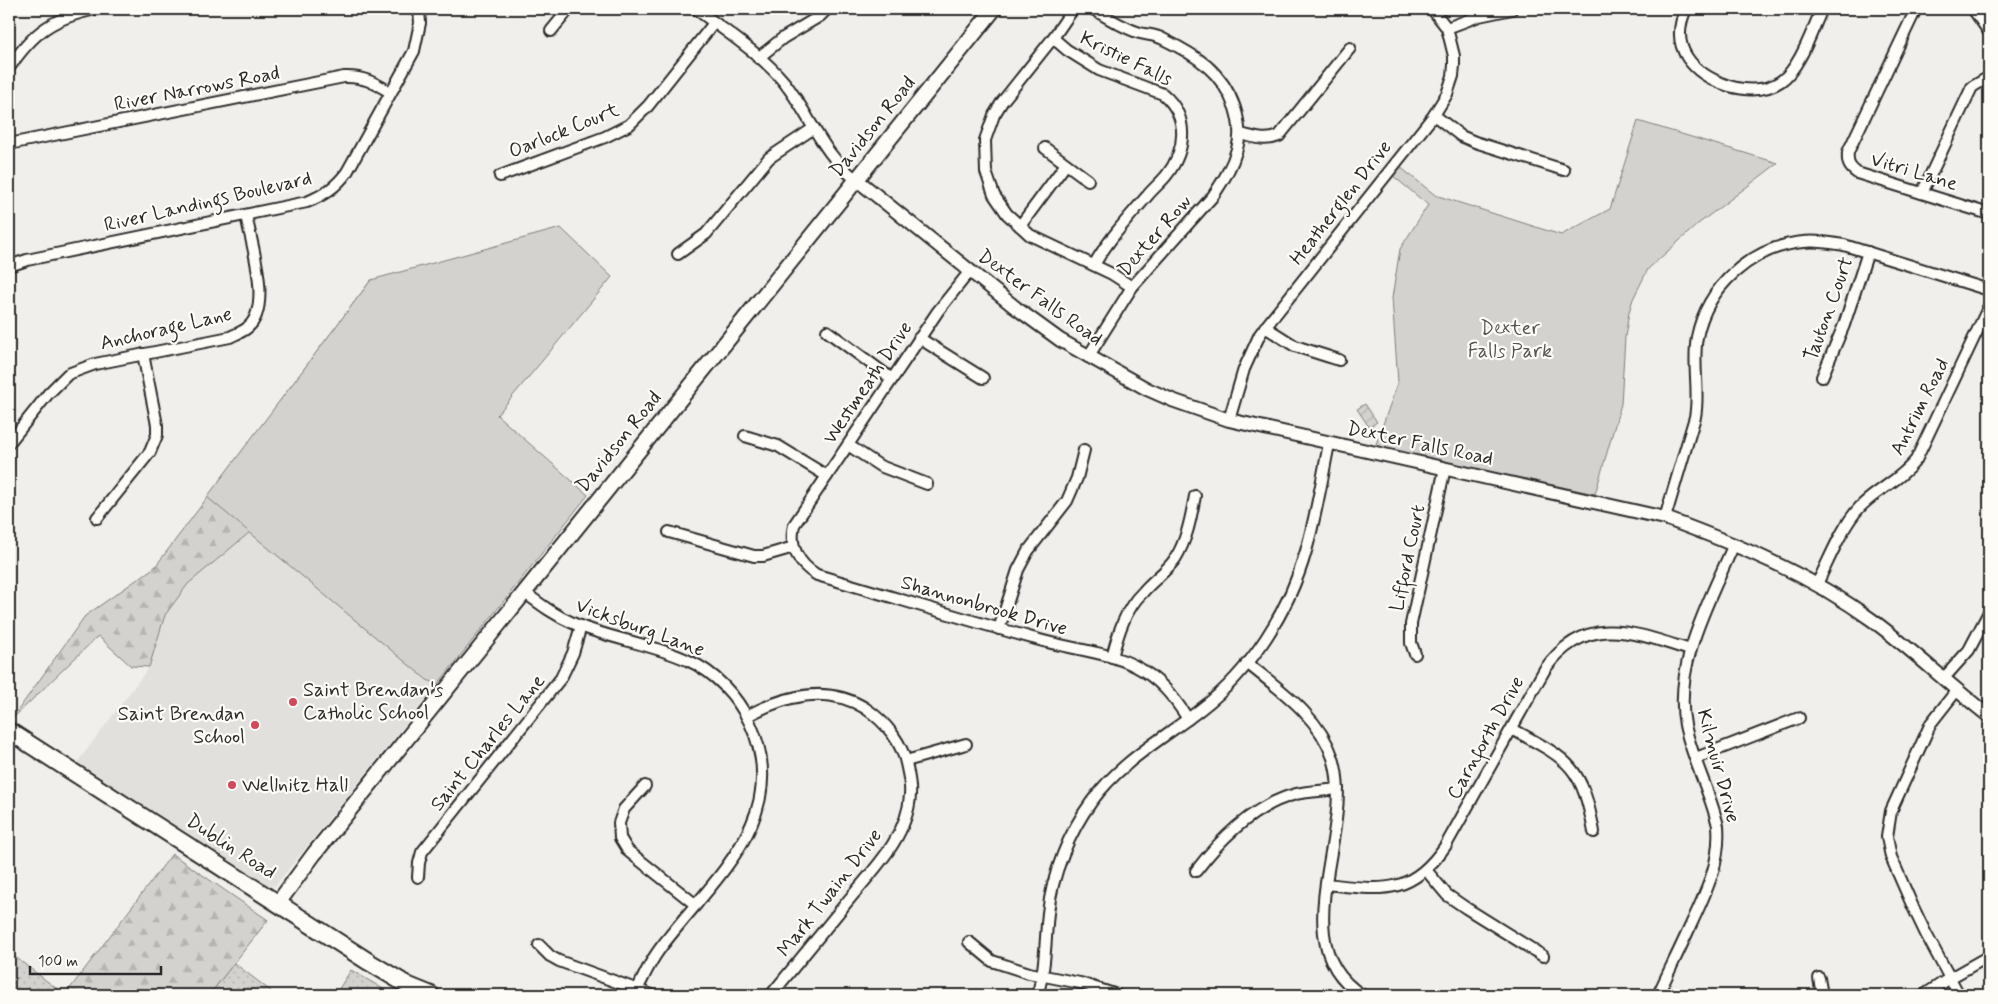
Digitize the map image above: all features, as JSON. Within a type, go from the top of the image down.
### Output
[{"type":"main road","name":"Davidson Road","points":[[278,903],[314,854],[994,9]]},
{"type":"main road","name":"Dublin Road","points":[[9,731],[369,962],[409,986],[432,995]]},
{"type":"street","points":[[9,68],[31,41],[53,22],[66,16],[96,9]]},
{"type":"street","name":"River Landings Boulevard","points":[[9,266],[27,260],[307,202],[330,191],[347,172],[414,51],[420,23],[419,9]]},
{"type":"street","points":[[551,31],[569,9]]},
{"type":"street","points":[[696,9],[758,58],[782,80],[843,170],[856,179]]},
{"type":"street","points":[[758,58],[783,38],[820,16],[827,9]]},
{"type":"street","points":[[1073,9],[994,115],[985,140],[986,172],[994,194],[1007,214],[1030,235],[1094,265],[1132,287]]},
{"type":"street","points":[[1093,9],[1124,26],[1140,33],[1160,38],[1188,52],[1212,70],[1223,82],[1231,98],[1237,115],[1240,134],[1262,139],[1270,140],[1279,136],[1350,48]]},
{"type":"street","name":"Heatherglen Drive","points":[[1229,420],[1244,369],[1265,327],[1434,115],[1447,94],[1453,76],[1454,56],[1446,28],[1432,9]]},
{"type":"street","points":[[1446,28],[1479,16],[1512,9]]},
{"type":"street","points":[[1686,9],[1680,26],[1680,40],[1692,66],[1715,81],[1741,88],[1761,90],[1782,80],[1797,62],[1822,9]]},
{"type":"street","name":"Vitri Lane","points":[[1916,9],[1848,152],[1847,161],[1850,168],[1857,173],[1989,214]]},
{"type":"street","points":[[1974,9],[1989,32]]},
{"type":"street","name":"Oarlock Court","points":[[500,176],[605,137],[629,125],[648,106],[714,23]]},
{"type":"street","name":"Kristie Falls","points":[[1053,38],[1067,50],[1100,70],[1164,94],[1178,112],[1182,126],[1183,141],[1179,155],[1167,175],[1148,194],[1108,244],[1094,265]]},
{"type":"street","name":"River Narrows Road","points":[[9,144],[344,77],[362,77],[390,92]]},
{"type":"street","points":[[1922,193],[1972,87],[1989,77]]},
{"type":"street","points":[[1434,115],[1461,136],[1475,142],[1564,170]]},
{"type":"street","points":[[678,254],[706,234],[769,158],[814,128]]},
{"type":"street","name":"Dexter Row","points":[[1088,357],[1132,287],[1213,196],[1232,164],[1240,134]]},
{"type":"street","points":[[1045,148],[1088,180]]},
{"type":"street","points":[[1020,226],[1066,164]]},
{"type":"street","name":"Dexter Falls Road","points":[[856,179],[1016,308],[1060,340],[1088,357],[1172,400],[1229,420],[1329,444],[1445,468],[1665,518],[1734,544],[1792,570],[1871,619],[1989,716]]},
{"type":"street","name":"Anchorage Lane","points":[[9,444],[48,394],[68,374],[95,364],[230,337],[248,328],[259,310],[260,290],[246,215]]},
{"type":"street","points":[[1665,518],[1698,403],[1695,371],[1697,338],[1708,307],[1720,287],[1752,258],[1773,248],[1785,245],[1802,242],[1825,242],[1868,252],[1989,290]]},
{"type":"street","name":"Tauton Court","points":[[1822,377],[1844,325],[1868,252]]},
{"type":"street","name":"Westmeath Drive","points":[[794,547],[792,533],[798,518],[919,338],[953,290],[970,271]]},
{"type":"street","name":"Antrim Road","points":[[1816,584],[1851,518],[1867,500],[1899,478],[1916,460],[1989,306]]},
{"type":"street","points":[[1265,327],[1295,346],[1339,360]]},
{"type":"street","points":[[827,331],[892,379]]},
{"type":"street","points":[[919,338],[983,378]]},
{"type":"street","points":[[97,518],[150,452],[157,435],[157,425],[143,354]]},
{"type":"street","points":[[745,436],[778,446],[827,476]]},
{"type":"street","points":[[1037,995],[1042,976],[1048,910],[1057,871],[1071,836],[1092,801],[1126,764],[1222,692],[1269,633],[1296,580],[1306,552],[1329,444]]},
{"type":"street","points":[[848,445],[880,466],[927,484]]},
{"type":"street","points":[[999,629],[1018,570],[1033,544],[1067,501],[1077,478],[1084,450]]},
{"type":"street","name":"Lifford Court","points":[[1416,654],[1411,643],[1411,624],[1445,468]]},
{"type":"street","points":[[1112,657],[1124,618],[1132,605],[1142,592],[1168,567],[1180,549],[1185,538],[1195,496]]},
{"type":"street","points":[[669,532],[754,556],[763,556],[794,547]]},
{"type":"street","name":"Kilmuir Drive","points":[[1658,995],[1710,884],[1718,850],[1718,826],[1715,813],[1685,724],[1683,706],[1686,668],[1690,650],[1734,544]]},
{"type":"street","name":"Shannonbrook Drive","points":[[794,547],[803,566],[817,575],[999,629],[1075,650],[1112,657],[1134,665],[1158,681],[1177,702],[1188,719]]},
{"type":"street","name":"Vicksburg Lane","points":[[524,592],[548,610],[581,626],[674,655],[704,668],[720,680],[733,695],[747,716],[758,745],[762,770],[762,790],[757,814],[747,837],[733,858],[658,951],[637,990]]},
{"type":"street","points":[[1944,678],[1969,650],[1989,612]]},
{"type":"street","name":"Saint Charles Lane","points":[[418,877],[422,852],[561,678],[573,653],[581,626]]},
{"type":"street","name":"Carnforth Drive","points":[[1326,884],[1387,888],[1408,882],[1435,862],[1551,661],[1568,645],[1585,635],[1616,630],[1632,632],[1690,650]]},
{"type":"street","points":[[1247,663],[1301,708],[1321,733],[1333,759],[1338,790],[1337,814],[1323,914],[1326,948],[1330,959],[1345,982],[1362,995]]},
{"type":"street","points":[[1957,690],[1931,723],[1893,806],[1888,822],[1887,837],[1891,857],[1913,907],[1959,995]]},
{"type":"street","name":"Mark Twain Drive","points":[[747,716],[770,704],[798,696],[820,694],[840,698],[861,706],[886,725],[899,743],[906,762],[910,796],[905,818],[895,840],[771,995]]},
{"type":"street","points":[[1696,758],[1799,718]]},
{"type":"street","points":[[1512,729],[1556,754],[1572,769],[1585,791],[1594,832]]},
{"type":"street","points":[[906,762],[966,744]]},
{"type":"street","points":[[645,786],[624,809],[619,823],[620,838],[628,851],[696,905]]},
{"type":"street","points":[[1196,871],[1212,850],[1252,815],[1267,806],[1282,798],[1298,793],[1338,790]]},
{"type":"street","points":[[1426,870],[1447,895],[1543,956]]},
{"type":"street","points":[[969,942],[981,954],[992,961],[1042,976],[1080,983],[1117,995]]},
{"type":"street","points":[[539,945],[550,956],[559,961],[652,995]]},
{"type":"street","points":[[1924,995],[1989,956]]},
{"type":"street","points":[[1819,978],[1822,995]]},
{"type":"shaded area","name":"Saint Brendan School","points":[[250,532],[427,680],[438,684],[275,886],[262,885],[74,767],[149,667],[165,615],[188,584]]},
{"type":"green space","name":"Dexter Falls Park","points":[[1638,121],[1778,163],[1698,224],[1648,269],[1633,299],[1629,312],[1625,337],[1621,404],[1595,494],[1375,447],[1398,382],[1392,298],[1400,249],[1428,205],[1392,175],[1399,166],[1435,195],[1561,235],[1610,209]]},
{"type":"green space","points":[[561,228],[612,277],[497,415],[588,495],[438,684],[427,680],[207,497],[371,280]]},
{"type":"green space","points":[[371,280],[250,532],[188,584],[165,615],[149,667],[131,666],[98,636],[11,720],[85,616],[155,567]]},
{"type":"green space","points":[[1365,404],[1377,422],[1369,427],[1357,409]]},
{"type":"green space","points":[[172,854],[268,920],[209,995],[65,995]]},
{"type":"green space","points":[[10,953],[65,995],[9,995]]},
{"type":"green space","points":[[234,963],[276,995],[209,995]]},
{"type":"green space","points":[[351,970],[392,994],[335,995]]},
{"type":"place","name":"Saint Brendan's Catholic School","points":[[293,702]]},
{"type":"place","name":"Saint Brendan School","points":[[255,725]]},
{"type":"place","name":"Wellnitz Hall","points":[[232,785]]}]
